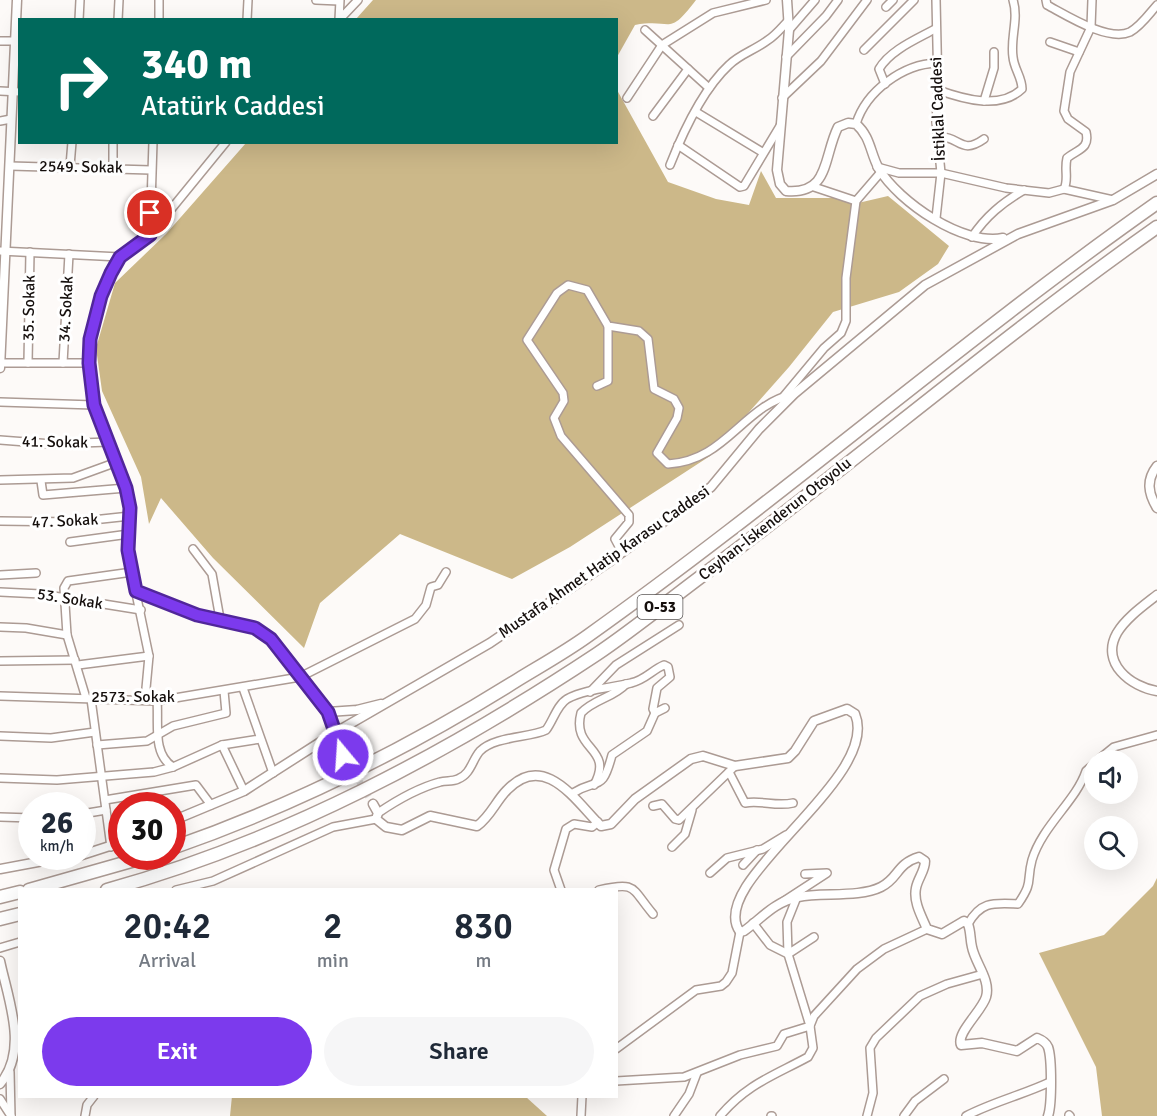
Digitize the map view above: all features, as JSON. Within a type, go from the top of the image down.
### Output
[{"type":"highway","name":"Ceyhan-İskenderun Otoyolu","points":[[186,843],[237,826],[361,769],[464,714],[587,636],[744,520],[1065,268],[1157,203]]},
{"type":"highway","name":"Ceyhan-İskenderun Otoyolu","points":[[113,888],[245,844],[350,797],[475,730],[590,658],[757,535],[1087,277],[1157,227]]},
{"type":"highway","points":[[36,888],[108,868]]},
{"type":"highway","points":[[0,897],[18,892]]},
{"type":"highway","points":[[0,919],[18,914]]},
{"type":"street","points":[[0,368],[4,212],[10,169],[18,0]]},
{"type":"street","points":[[79,18],[80,0]]},
{"type":"street","points":[[118,18],[119,0]]},
{"type":"street","points":[[159,0],[159,18]]},
{"type":"street","points":[[247,18],[248,0]]},
{"type":"street","points":[[316,0],[340,0],[339,18]]},
{"type":"street","points":[[341,18],[358,0]]},
{"type":"street","points":[[627,98],[662,45],[713,13],[737,3],[766,0]]},
{"type":"street","points":[[787,0],[789,26],[777,170],[780,184],[786,191],[801,192],[814,187],[822,174],[829,145],[838,127],[848,123],[856,124],[872,145],[879,169],[890,186],[909,202],[972,237],[990,240],[1018,234]]},
{"type":"street","points":[[670,165],[678,145],[709,88],[728,65],[789,26],[815,0]]},
{"type":"street","points":[[786,57],[826,16],[838,0]]},
{"type":"street","points":[[782,98],[821,61],[867,0]]},
{"type":"street","points":[[886,7],[893,0]]},
{"type":"street","points":[[864,50],[914,0]]},
{"type":"street","name":"İstiklal Caddesi","points":[[936,0],[937,137],[940,173],[936,218]]},
{"type":"street","points":[[938,90],[961,98],[984,101],[1010,96],[1022,89],[1022,79],[1013,58],[1016,17],[1013,0]]},
{"type":"street","points":[[1046,0],[1047,5],[1091,27],[1119,34],[1130,32],[1157,5]]},
{"type":"street","points":[[1064,189],[1068,183],[1065,167],[1067,158],[1085,147],[1088,140],[1086,132],[1068,119],[1064,111],[1070,72],[1091,27],[1092,0]]},
{"type":"street","points":[[885,84],[879,69],[883,63],[906,45],[935,29]]},
{"type":"street","points":[[645,30],[709,88]]},
{"type":"street","points":[[0,40],[17,41]]},
{"type":"street","points":[[1050,42],[1079,52]]},
{"type":"street","points":[[984,101],[994,68],[994,52]]},
{"type":"street","points":[[856,124],[859,115],[877,89],[914,65],[937,63]]},
{"type":"street","points":[[653,116],[688,69]]},
{"type":"street","points":[[0,91],[15,91]]},
{"type":"street","points":[[696,112],[762,152]]},
{"type":"street","points":[[0,121],[11,119]]},
{"type":"street","points":[[678,145],[740,187],[744,186],[762,152],[780,126]]},
{"type":"street","points":[[937,137],[948,136],[966,147],[974,147],[984,140]]},
{"type":"street","points":[[70,166],[72,144]]},
{"type":"street","points":[[113,144],[113,167]]},
{"type":"street","points":[[150,235],[153,144]]},
{"type":"street","points":[[145,699],[149,656],[128,550],[130,516],[126,488],[94,405],[89,363],[90,339],[101,296],[120,257],[150,235],[224,144]]},
{"type":"street","name":"2549. Sokak","points":[[0,173],[10,169],[70,166],[151,170]]},
{"type":"street","points":[[879,169],[899,173],[940,173],[1049,193],[1064,189],[1113,200]]},
{"type":"street","points":[[784,396],[824,348],[841,333],[846,321],[846,278],[856,201],[879,169]]},
{"type":"street","name":"Mustafa Ahmet Hatip Karasu Caddesi","points":[[186,815],[244,791],[336,732],[490,643],[622,552],[711,487],[759,429],[794,394],[925,285],[1018,234],[1113,200],[1157,174]]},
{"type":"street","points":[[814,187],[856,201]]},
{"type":"street","points":[[972,237],[984,219],[1000,205],[1024,190]]},
{"type":"street","points":[[3,251],[120,257]]},
{"type":"street","name":"35. Sokak","points":[[28,363],[30,252]]},
{"type":"street","name":"34. Sokak","points":[[63,363],[69,254]]},
{"type":"street","points":[[597,386],[608,381],[608,326],[587,290],[568,285],[557,293],[527,340],[563,393],[564,401],[554,418],[561,436],[628,515],[629,522],[615,539],[622,552]]},
{"type":"street","points":[[608,326],[639,331],[648,339],[654,389],[674,399],[679,408],[657,453],[668,464],[687,463],[712,451],[737,431],[753,414],[784,396],[794,394]]},
{"type":"street","points":[[0,363],[89,363]]},
{"type":"street","points":[[0,402],[94,405]]},
{"type":"street","name":"41. Sokak","points":[[0,440],[52,444],[109,442]]},
{"type":"street","points":[[0,480],[41,481],[73,478],[117,462]]},
{"type":"street","points":[[1157,466],[1151,474],[1149,486],[1157,508]]},
{"type":"street","points":[[41,481],[43,495],[126,488]]},
{"type":"street","name":"47. Sokak","points":[[0,521],[74,522],[130,516]]},
{"type":"street","points":[[70,542],[129,534]]},
{"type":"street","points":[[192,549],[212,574],[220,619]]},
{"type":"street","points":[[108,825],[95,732],[88,698],[67,635],[63,597],[69,581],[132,572]]},
{"type":"street","name":"2573. Sokak","points":[[0,696],[157,701],[300,677],[414,619],[426,605],[431,587],[438,585],[446,572]]},
{"type":"street","points":[[0,575],[36,573]]},
{"type":"street","points":[[136,591],[197,615],[255,628],[271,639],[328,712],[343,755]]},
{"type":"street","name":"53. Sokak","points":[[0,592],[63,597],[141,610]]},
{"type":"street","points":[[1157,595],[1128,619],[1117,632],[1113,649],[1116,665],[1131,684],[1157,691]]},
{"type":"street","points":[[590,692],[616,665],[679,625]]},
{"type":"street","points":[[0,627],[26,628],[67,635]]},
{"type":"street","points":[[0,661],[77,663],[149,656]]},
{"type":"street","points":[[184,888],[213,881],[333,827],[377,816],[422,788],[441,781],[456,780],[466,775],[480,751],[485,748],[514,736],[546,730],[566,700],[626,684],[648,676],[655,669],[664,665],[668,667],[670,677],[654,694],[652,709],[655,713]]},
{"type":"street","points":[[594,785],[600,766],[593,749],[580,736],[578,725],[581,713],[602,698],[618,692],[626,684]]},
{"type":"street","points":[[243,687],[273,773]]},
{"type":"street","points":[[97,745],[147,741],[173,726],[226,713],[224,691]]},
{"type":"street","points":[[328,712],[357,710],[395,699]]},
{"type":"street","points":[[157,701],[160,755],[173,767]]},
{"type":"street","points":[[573,793],[601,783],[607,775],[612,755],[647,731],[655,713],[665,708]]},
{"type":"street","points":[[618,1046],[696,990],[721,986],[726,982],[732,973],[740,932],[734,916],[741,899],[756,874],[851,758],[859,731],[855,714],[847,710],[814,721],[788,758],[732,769],[679,820],[675,819],[662,804],[653,806]]},
{"type":"street","points":[[0,736],[51,738],[95,732]]},
{"type":"street","points":[[1110,750],[1113,747],[1157,735]]},
{"type":"street","points":[[0,778],[57,780],[154,772],[173,767],[222,745],[260,739]]},
{"type":"street","points":[[222,745],[244,791]]},
{"type":"street","points":[[373,804],[377,816],[386,828],[402,830],[430,816],[477,826],[514,783],[533,776],[561,784],[573,793],[602,826],[611,824],[635,799],[691,759],[703,756],[732,769],[745,802],[765,802],[776,806],[793,803]]},
{"type":"street","points":[[1048,1116],[1052,1099],[1048,1047],[1042,1040],[1037,1038],[1017,1051],[982,1042],[961,1045],[961,1034],[983,1005],[987,994],[983,974],[971,947],[968,924],[976,910],[992,903],[1018,904],[1029,888],[1032,860],[1042,836],[1084,774]]},
{"type":"street","points":[[105,800],[196,785],[211,805]]},
{"type":"street","points":[[672,847],[685,834],[693,808]]},
{"type":"street","points":[[96,812],[106,810]]},
{"type":"street","points":[[0,817],[18,818]]},
{"type":"street","points":[[560,888],[554,870],[566,829],[574,824],[592,827],[598,822]]},
{"type":"street","points":[[710,873],[727,858],[757,850],[788,834]]},
{"type":"street","points":[[742,865],[757,850]]},
{"type":"street","points":[[740,932],[770,908],[797,897],[870,891],[882,887],[906,861],[920,857],[925,861],[925,869],[916,888],[917,905],[927,929]]},
{"type":"street","points":[[0,868],[18,865]]},
{"type":"street","points":[[781,904],[801,888],[827,873],[805,874]]},
{"type":"street","points":[[609,888],[624,885],[634,889],[653,914]]},
{"type":"street","points":[[720,1116],[736,1097],[749,1087],[808,1057],[813,1048],[810,1026],[788,954],[787,922],[797,897]]},
{"type":"street","points":[[810,1026],[814,1016],[857,969],[884,949],[927,929],[942,934],[958,923],[964,921],[968,924]]},
{"type":"street","points":[[753,923],[770,945],[788,954]]},
{"type":"street","points":[[788,954],[814,937]]},
{"type":"street","points":[[0,948],[18,943]]},
{"type":"street","points":[[0,961],[17,1049],[10,1072],[11,1116],[0,1099]]},
{"type":"street","points":[[867,1116],[873,1093],[870,1048],[876,1038],[920,996],[947,984],[983,974]]},
{"type":"street","points":[[618,1081],[684,1077],[740,1055],[777,1046],[784,1034],[810,1026]]},
{"type":"street","points":[[0,1083],[10,1072]]},
{"type":"street","points":[[674,1116],[689,1094],[697,1073]]},
{"type":"street","points":[[904,1116],[915,1101],[944,1079]]},
{"type":"street","points":[[966,1116],[993,1102],[1017,1097],[1050,1082]]},
{"type":"street","points":[[85,1116],[87,1105],[92,1098]]},
{"type":"street","points":[[581,1116],[582,1098]]},
{"type":"shaded area","points":[[373,0],[696,0],[674,23],[635,25],[618,55],[618,18],[357,18]]},
{"type":"shaded area","points":[[618,92],[668,182],[716,199],[749,205],[761,171],[776,198],[835,198],[858,203],[888,196],[949,246],[938,264],[899,292],[833,312],[789,367],[710,456],[570,547],[512,579],[400,534],[320,603],[304,648],[213,558],[161,498],[149,524],[141,477],[102,391],[96,348],[115,283],[166,234],[245,144],[618,144]]},
{"type":"shaded area","points":[[1157,878],[1157,1116],[1102,1116],[1096,1067],[1039,953],[1104,935],[1153,886]]},
{"type":"shaded area","points":[[232,1098],[527,1098],[547,1116],[230,1116]]},
{"type":"tunnel","points":[[343,755],[373,804]]},
{"type":"route","points":[[150,213],[150,235],[120,257],[101,296],[90,339],[89,363],[89,381],[94,405],[125,482],[130,508],[128,550],[136,591],[197,615],[255,628],[271,639],[328,712],[343,755]]}]
